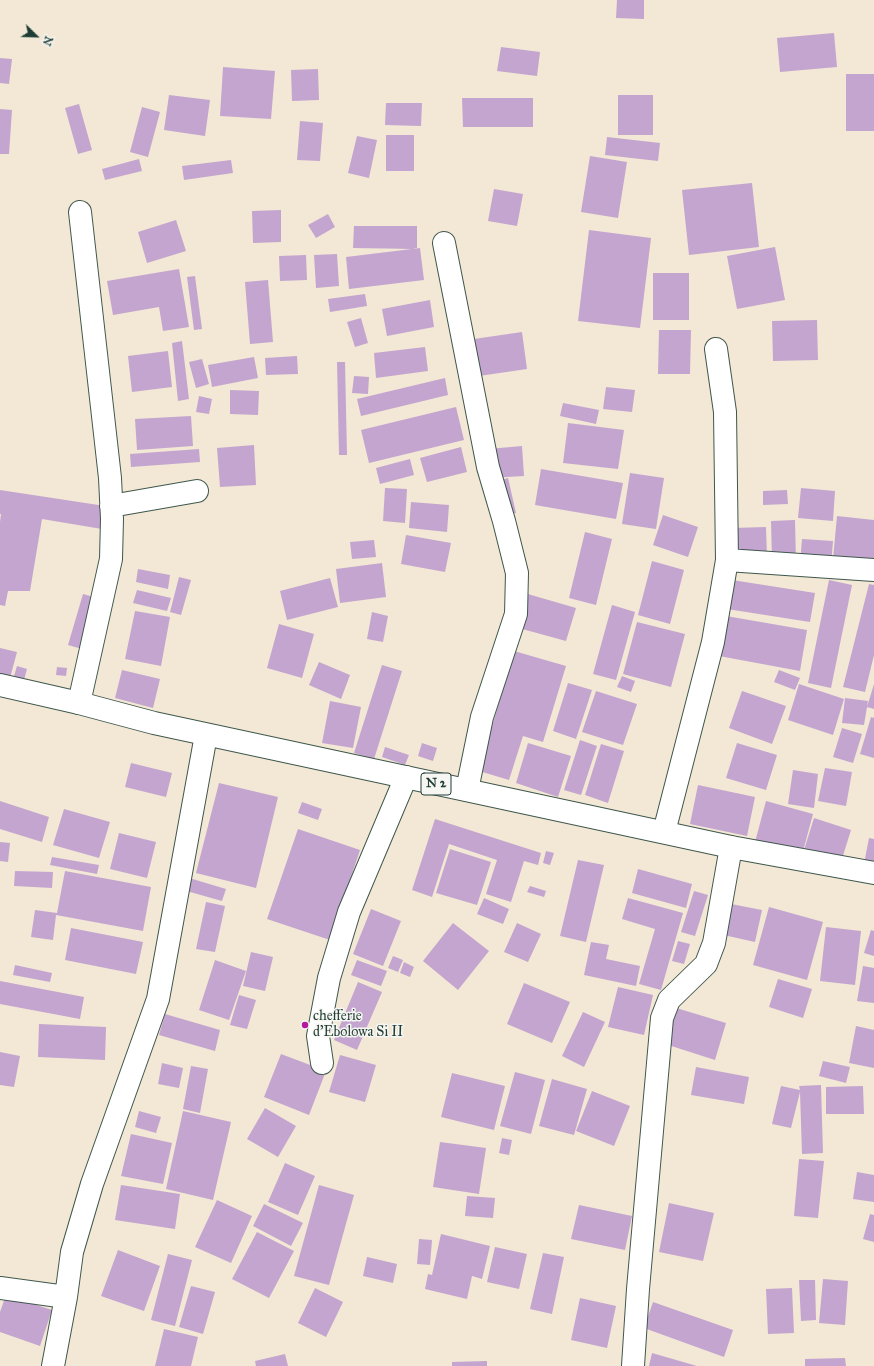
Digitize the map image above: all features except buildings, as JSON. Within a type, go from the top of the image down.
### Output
[{"type":"main road","points":[[79,703],[112,559],[110,478],[80,212]]},
{"type":"main road","points":[[444,243],[488,467],[517,572],[516,614],[482,717],[467,790]]},
{"type":"main road","points":[[664,832],[713,642],[727,560],[725,412],[716,349]]},
{"type":"main road","points":[[111,506],[197,491]]},
{"type":"main road","points":[[727,560],[874,570]]},
{"type":"main road","name":"N 2","points":[[0,685],[206,735],[731,847],[874,873]]},
{"type":"main road","points":[[52,1366],[66,1297],[72,1252],[92,1184],[158,999],[206,735]]},
{"type":"main road","points":[[322,1063],[318,1036],[329,978],[349,912],[406,777]]},
{"type":"main road","points":[[633,1366],[638,1289],[662,1018],[670,1000],[706,964],[714,943],[731,847]]},
{"type":"main road","points":[[0,1288],[66,1297]]},
{"type":"place","name":"chefferie d'Ebolowa Si II","points":[[305,1025]]}]
